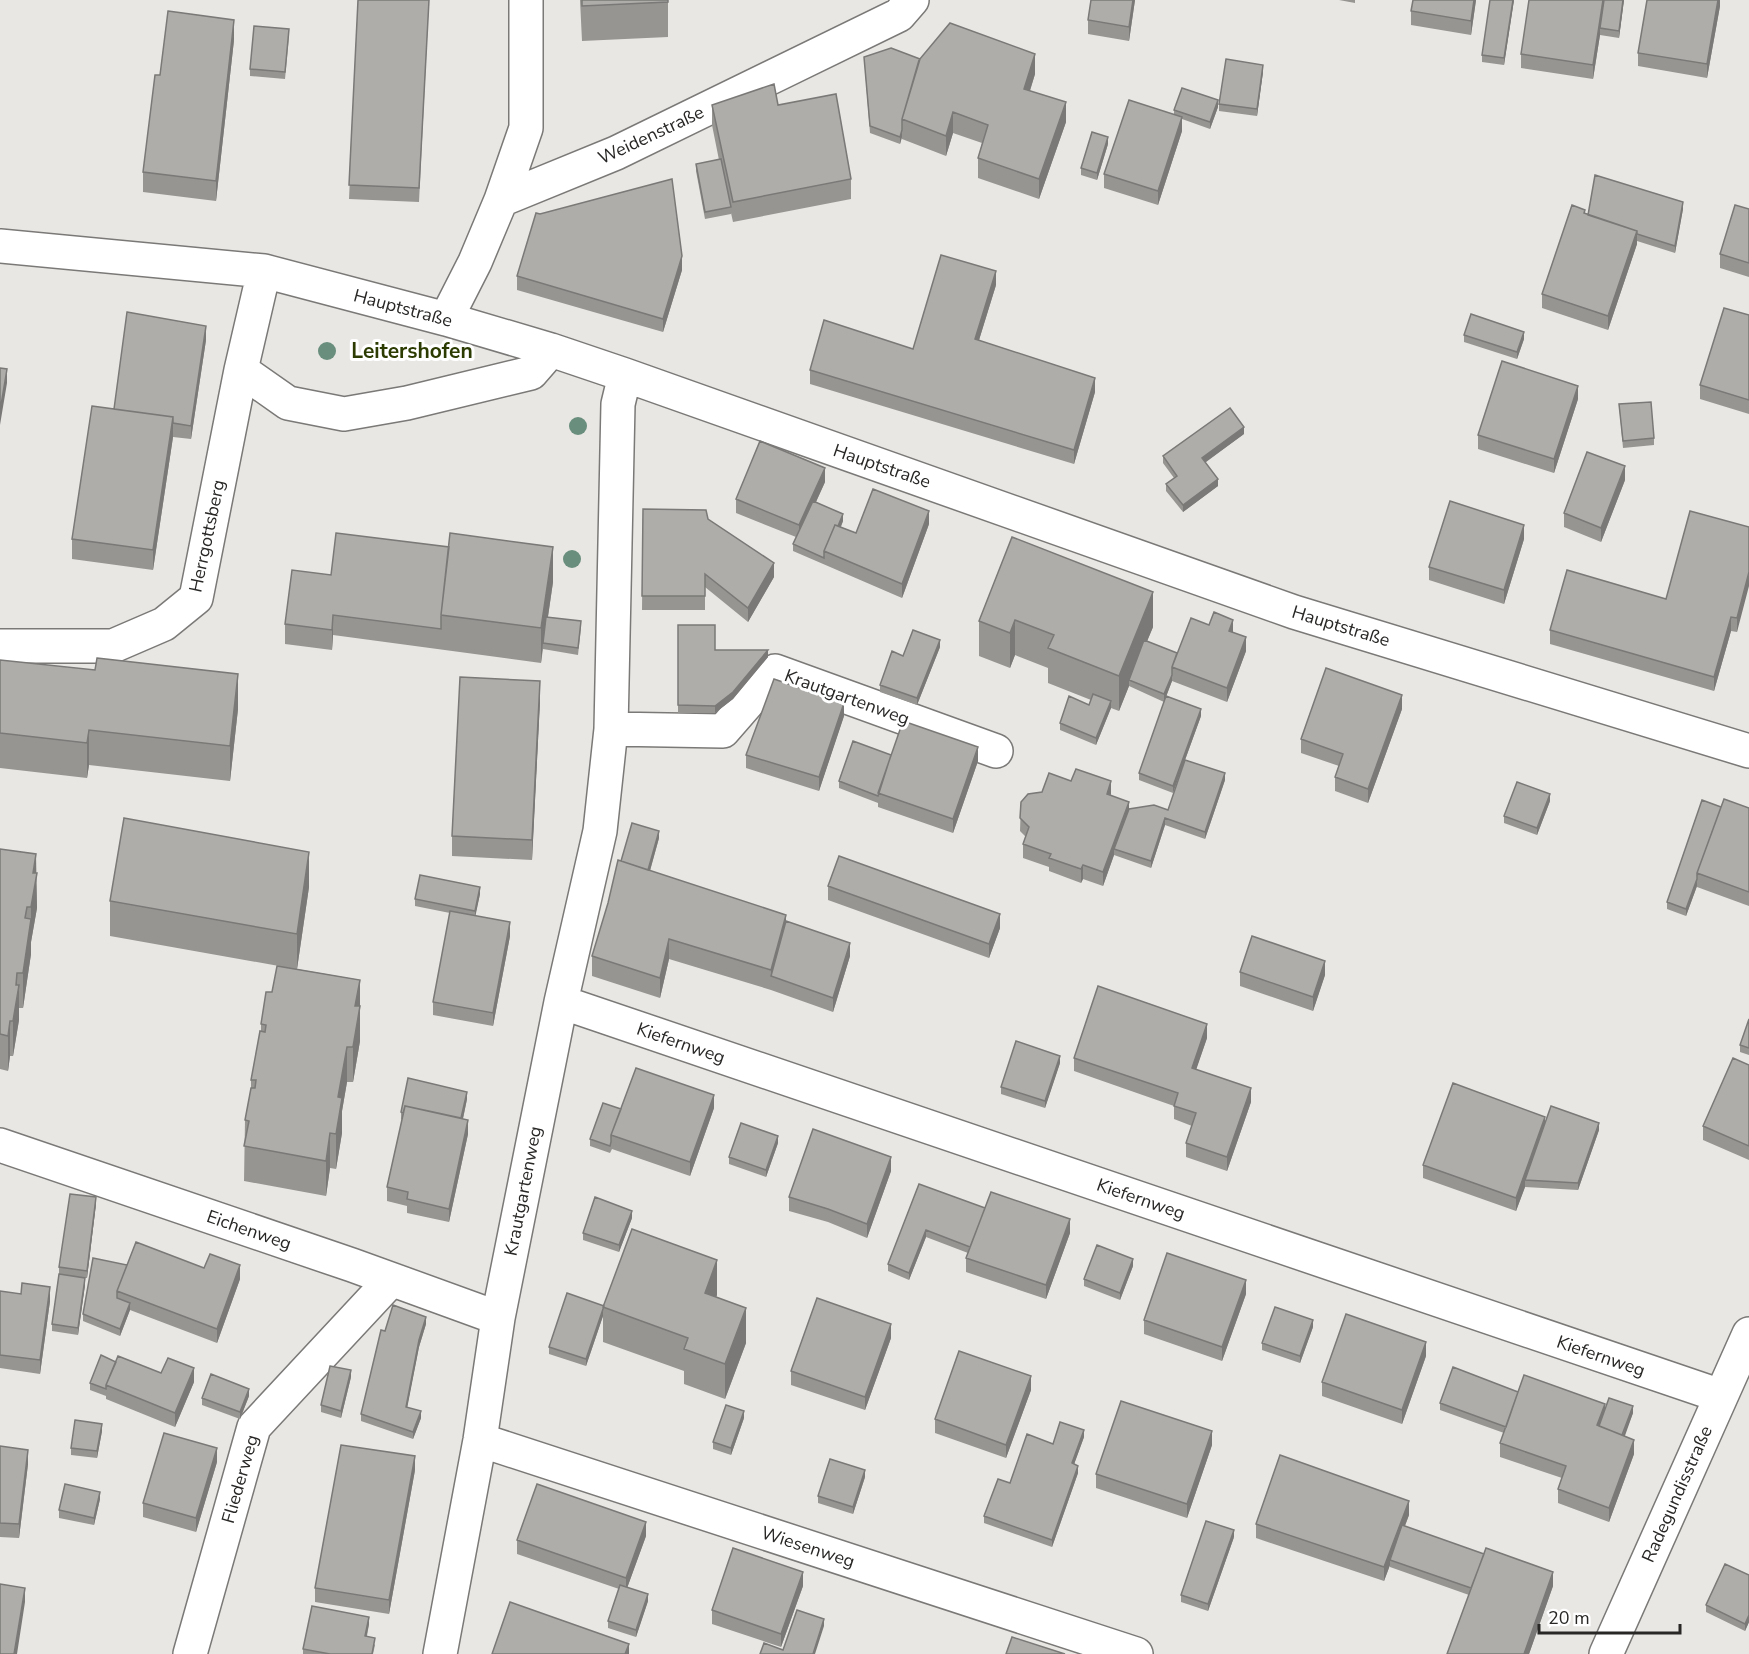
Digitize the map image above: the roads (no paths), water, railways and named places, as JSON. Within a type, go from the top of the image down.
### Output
[{"type":"street","points":[[446,319],[475,262],[501,200],[526,128],[526,0]]},
{"type":"street","name":"Weidenstraße","points":[[501,200],[616,153],[658,133],[899,15],[912,0]]},
{"type":"street","name":"Hauptstraße","points":[[0,246],[264,271],[446,319],[625,375],[1294,612],[1749,751]]},
{"type":"street","name":"Herrgottsberg","points":[[0,646],[113,646],[164,624],[196,598],[241,370],[264,271]]},
{"type":"street","points":[[241,370],[288,403],[344,414],[417,400],[531,373],[551,350]]},
{"type":"street","name":"Krautgartenweg","points":[[440,1654],[480,1440],[498,1318],[561,1002],[600,831],[611,729],[618,404],[625,375]]},
{"type":"street","name":"Krautgartenweg","points":[[611,729],[723,731],[775,671],[996,751]]},
{"type":"street","name":"Kiefernweg","points":[[561,1002],[1721,1396]]},
{"type":"street","name":"Eichenweg","points":[[0,1145],[498,1318]]},
{"type":"street","name":"Fliederweg","points":[[190,1654],[254,1427],[391,1280]]},
{"type":"street","name":"Radegundisstraße","points":[[1606,1654],[1749,1334]]},
{"type":"street","name":"Wiesenweg","points":[[480,1440],[1136,1654]]},
{"type":"district","name":"Leitershofen","points":[[412,351]]}]
